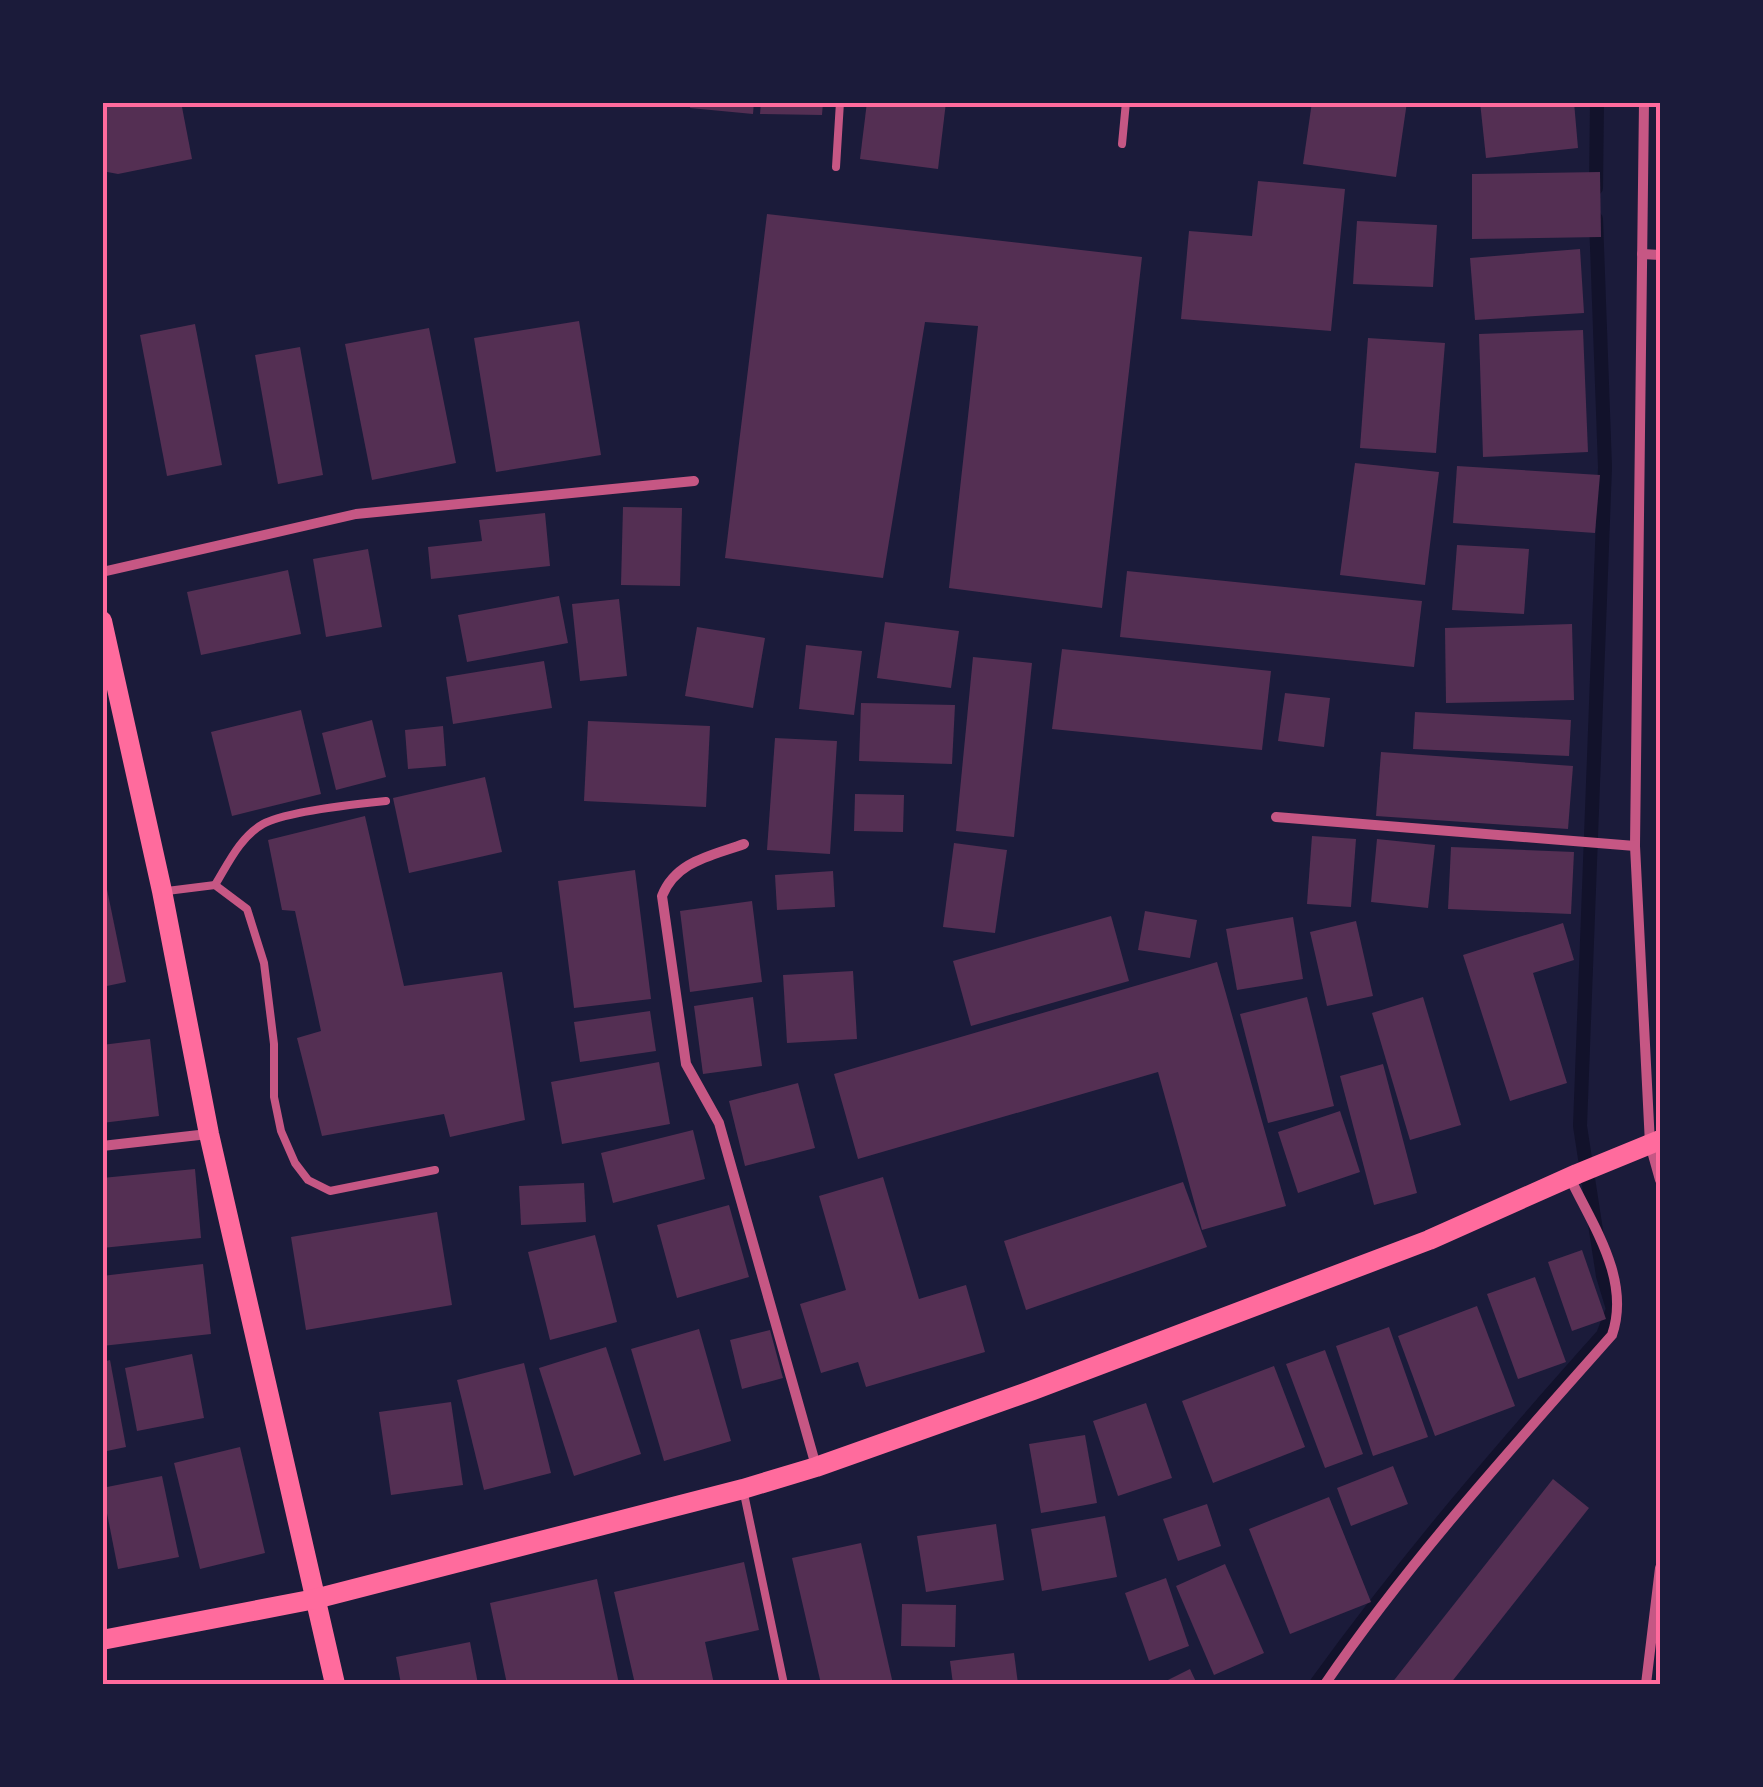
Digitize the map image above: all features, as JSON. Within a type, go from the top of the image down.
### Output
[{"type":"main road","points":[[102,621],[162,891],[210,1134],[336,1684]]},
{"type":"main road","points":[[102,1640],[316,1599],[816,1468],[1430,1240],[1655,1142]]},
{"type":"street","points":[[1644,102],[1635,846],[1660,1180]]},
{"type":"street","points":[[1642,254],[1660,255]]},
{"type":"street","points":[[102,572],[356,514],[694,481]]},
{"type":"street","points":[[1276,817],[1635,846]]},
{"type":"street","points":[[744,844],[682,866],[668,880],[662,896],[686,1064],[719,1123],[816,1468]]},
{"type":"street","points":[[102,1146],[210,1134]]},
{"type":"street","points":[[1325,1684],[1383,1603],[1480,1485],[1612,1335],[1618,1290],[1573,1175]]},
{"type":"street","points":[[1646,1684],[1660,1568]]},
{"type":"lane","points":[[836,167],[840,102]]},
{"type":"lane","points":[[1122,144],[1126,102]]},
{"type":"lane","points":[[215,885],[239,845],[264,823],[327,808],[386,800]]},
{"type":"lane","points":[[162,891],[215,885],[247,909],[264,964],[280,1131],[308,1180],[330,1191],[435,1170]]},
{"type":"lane","points":[[743,1490],[784,1684]]},
{"type":"building","points":[[102,102],[181,102],[192,159],[118,174],[102,171]]},
{"type":"building","points":[[691,102],[754,102],[753,114],[690,108]]},
{"type":"building","points":[[761,102],[823,102],[822,115],[760,114]]},
{"type":"building","points":[[867,102],[946,102],[938,169],[860,159]]},
{"type":"building","points":[[1312,102],[1407,102],[1396,177],[1303,164]]},
{"type":"building","points":[[1480,102],[1574,102],[1578,148],[1486,158]]},
{"type":"building","points":[[1600,172],[1601,237],[1472,239],[1472,174]]},
{"type":"building","points":[[1258,181],[1345,189],[1331,331],[1181,319],[1189,231],[1252,236]]},
{"type":"building","points":[[767,214],[1142,257],[1102,608],[949,588],[978,326],[925,322],[883,578],[725,558]]},
{"type":"building","points":[[1357,221],[1437,225],[1433,287],[1353,284]]},
{"type":"building","points":[[1580,249],[1584,313],[1475,320],[1470,258]]},
{"type":"building","points":[[579,321],[601,455],[496,472],[474,338]]},
{"type":"building","points":[[195,324],[222,465],[167,476],[140,335]]},
{"type":"building","points":[[429,328],[456,463],[372,480],[345,344]]},
{"type":"building","points":[[1583,330],[1588,452],[1483,457],[1479,334]]},
{"type":"building","points":[[1368,338],[1445,343],[1436,453],[1360,448]]},
{"type":"building","points":[[300,347],[323,475],[278,484],[255,355]]},
{"type":"building","points":[[1355,463],[1439,472],[1425,585],[1340,575]]},
{"type":"building","points":[[1457,466],[1600,475],[1595,533],[1453,523]]},
{"type":"building","points":[[623,507],[682,508],[680,586],[621,585]]},
{"type":"building","points":[[545,513],[550,566],[431,579],[428,547],[482,541],[479,520]]},
{"type":"building","points":[[1457,545],[1529,549],[1524,614],[1452,610]]},
{"type":"building","points":[[368,549],[382,627],[326,637],[313,559]]},
{"type":"building","points":[[288,570],[301,634],[201,655],[187,592]]},
{"type":"building","points":[[1127,571],[1422,601],[1414,667],[1120,637]]},
{"type":"building","points":[[559,596],[568,643],[467,662],[458,615]]},
{"type":"building","points":[[619,599],[627,676],[580,681],[572,604]]},
{"type":"building","points":[[885,622],[959,631],[951,688],[877,678]]},
{"type":"building","points":[[1572,624],[1574,700],[1446,703],[1445,628]]},
{"type":"building","points":[[697,627],[765,638],[753,708],[685,696]]},
{"type":"building","points":[[806,645],[862,651],[854,715],[799,709]]},
{"type":"building","points":[[1062,649],[1271,671],[1262,750],[1052,729]]},
{"type":"building","points":[[973,657],[1032,663],[1014,837],[956,831]]},
{"type":"building","points":[[544,661],[552,708],[453,724],[446,677]]},
{"type":"building","points":[[1285,693],[1330,698],[1324,747],[1278,741]]},
{"type":"building","points":[[861,703],[955,705],[952,764],[859,761]]},
{"type":"building","points":[[301,710],[321,794],[232,816],[211,732]]},
{"type":"building","points":[[1415,712],[1571,720],[1569,756],[1413,749]]},
{"type":"building","points":[[372,720],[386,777],[336,790],[322,733]]},
{"type":"building","points":[[588,721],[710,726],[706,807],[584,801]]},
{"type":"building","points":[[443,726],[446,766],[408,769],[405,730]]},
{"type":"building","points":[[775,738],[837,741],[830,854],[767,850]]},
{"type":"building","points":[[1381,752],[1573,766],[1568,829],[1376,816]]},
{"type":"building","points":[[485,777],[502,852],[409,873],[393,798]]},
{"type":"building","points":[[855,794],[904,795],[903,832],[854,831]]},
{"type":"building","points":[[365,816],[404,986],[502,972],[525,1120],[450,1137],[444,1114],[322,1136],[297,1038],[321,1031],[295,911],[282,910],[268,840]]},
{"type":"building","points":[[1312,836],[1356,839],[1351,907],[1307,904]]},
{"type":"building","points":[[1377,839],[1435,845],[1428,908],[1371,902]]},
{"type":"building","points":[[954,843],[1007,850],[995,933],[943,927]]},
{"type":"building","points":[[1451,847],[1574,852],[1571,914],[1448,909]]},
{"type":"building","points":[[102,865],[126,982],[102,987]]},
{"type":"building","points":[[635,870],[651,999],[574,1008],[558,881]]},
{"type":"building","points":[[833,871],[835,907],[777,910],[775,875]]},
{"type":"building","points":[[752,901],[762,982],[690,992],[680,911]]},
{"type":"building","points":[[1145,911],[1197,920],[1190,958],[1138,950]]},
{"type":"building","points":[[1111,916],[1129,981],[971,1026],[953,961]]},
{"type":"building","points":[[1293,917],[1303,979],[1237,990],[1226,929]]},
{"type":"building","points":[[1356,921],[1373,996],[1327,1006],[1310,932]]},
{"type":"building","points":[[1563,923],[1574,960],[1533,973],[1567,1083],[1510,1101],[1463,955]]},
{"type":"building","points":[[1217,962],[1286,1206],[1202,1230],[1158,1072],[858,1159],[834,1074]]},
{"type":"building","points":[[853,971],[857,1039],[787,1043],[783,975]]},
{"type":"building","points":[[753,997],[762,1066],[703,1074],[694,1006]]},
{"type":"building","points":[[1307,997],[1334,1106],[1268,1123],[1240,1014]]},
{"type":"building","points":[[1423,997],[1461,1125],[1410,1140],[1372,1013]]},
{"type":"building","points":[[650,1011],[656,1051],[580,1062],[574,1022]]},
{"type":"building","points":[[150,1039],[159,1116],[102,1123],[102,1045]]},
{"type":"building","points":[[659,1062],[670,1124],[562,1144],[551,1082]]},
{"type":"building","points":[[1383,1064],[1417,1193],[1374,1205],[1340,1076]]},
{"type":"building","points":[[798,1083],[815,1148],[745,1166],[729,1101]]},
{"type":"building","points":[[1340,1111],[1360,1172],[1298,1193],[1278,1132]]},
{"type":"building","points":[[693,1130],[705,1179],[613,1203],[601,1153]]},
{"type":"building","points":[[195,1169],[201,1238],[102,1248],[102,1178]]},
{"type":"building","points":[[883,1177],[919,1299],[966,1285],[985,1352],[866,1387],[858,1362],[821,1373],[800,1304],[846,1290],[819,1196]]},
{"type":"building","points":[[1183,1182],[1207,1247],[1026,1310],[1004,1241]]},
{"type":"building","points":[[584,1183],[586,1222],[521,1225],[519,1186]]},
{"type":"building","points":[[729,1205],[749,1277],[677,1298],[657,1225]]},
{"type":"building","points":[[437,1212],[452,1305],[306,1330],[291,1237]]},
{"type":"building","points":[[595,1235],[617,1322],[550,1340],[528,1252]]},
{"type":"building","points":[[1582,1250],[1606,1319],[1572,1331],[1548,1262]]},
{"type":"building","points":[[203,1264],[211,1334],[102,1346],[102,1276]]},
{"type":"building","points":[[1535,1277],[1566,1362],[1518,1379],[1487,1294]]},
{"type":"building","points":[[1477,1306],[1515,1406],[1435,1436],[1398,1336]]},
{"type":"building","points":[[1389,1327],[1428,1437],[1373,1456],[1336,1346]]},
{"type":"building","points":[[699,1329],[731,1441],[664,1461],[631,1349]]},
{"type":"building","points":[[770,1330],[783,1378],[742,1389],[730,1340]]},
{"type":"building","points":[[606,1347],[641,1454],[574,1476],[539,1368]]},
{"type":"building","points":[[1325,1350],[1363,1454],[1325,1468],[1286,1364]]},
{"type":"building","points":[[192,1354],[204,1418],[137,1431],[125,1368]]},
{"type":"building","points":[[110,1360],[126,1447],[102,1452],[102,1362]]},
{"type":"building","points":[[524,1363],[551,1473],[484,1490],[457,1380]]},
{"type":"building","points":[[1274,1366],[1305,1447],[1213,1483],[1182,1401]]},
{"type":"building","points":[[451,1402],[463,1485],[391,1495],[379,1412]]},
{"type":"building","points":[[1146,1403],[1172,1478],[1118,1496],[1093,1421]]},
{"type":"building","points":[[1085,1435],[1097,1503],[1041,1513],[1029,1444]]},
{"type":"building","points":[[240,1447],[265,1553],[200,1569],[174,1463]]},
{"type":"building","points":[[1393,1466],[1408,1504],[1351,1526],[1337,1488]]},
{"type":"building","points":[[162,1476],[179,1557],[118,1569],[102,1488]]},
{"type":"building","points":[[1553,1479],[1589,1508],[1450,1684],[1391,1684]]},
{"type":"building","points":[[1329,1497],[1371,1602],[1290,1634],[1249,1529]]},
{"type":"building","points":[[1207,1504],[1221,1546],[1178,1561],[1163,1519]]},
{"type":"building","points":[[1105,1516],[1117,1577],[1042,1591],[1031,1529]]},
{"type":"building","points":[[996,1524],[1004,1580],[926,1592],[917,1536]]},
{"type":"building","points":[[861,1543],[893,1684],[821,1684],[792,1558]]},
{"type":"building","points":[[744,1562],[759,1630],[705,1642],[714,1684],[635,1684],[614,1592]]},
{"type":"building","points":[[1225,1564],[1264,1653],[1214,1675],[1176,1586]]},
{"type":"building","points":[[1166,1578],[1189,1646],[1149,1661],[1125,1593]]},
{"type":"building","points":[[597,1579],[619,1684],[507,1684],[490,1603]]},
{"type":"building","points":[[902,1604],[956,1605],[955,1647],[901,1646]]},
{"type":"building","points":[[470,1642],[478,1684],[401,1684],[396,1657]]},
{"type":"building","points":[[1014,1653],[1018,1684],[953,1684],[950,1661]]},
{"type":"building","points":[[1190,1669],[1197,1684],[1160,1684]]},
{"type":"waterway","points":[[1596,188],[1597,102]]},
{"type":"waterway","points":[[1316,1684],[1455,1506],[1603,1335],[1613,1309],[1603,1276],[1580,1126],[1605,467],[1596,219]]}]
